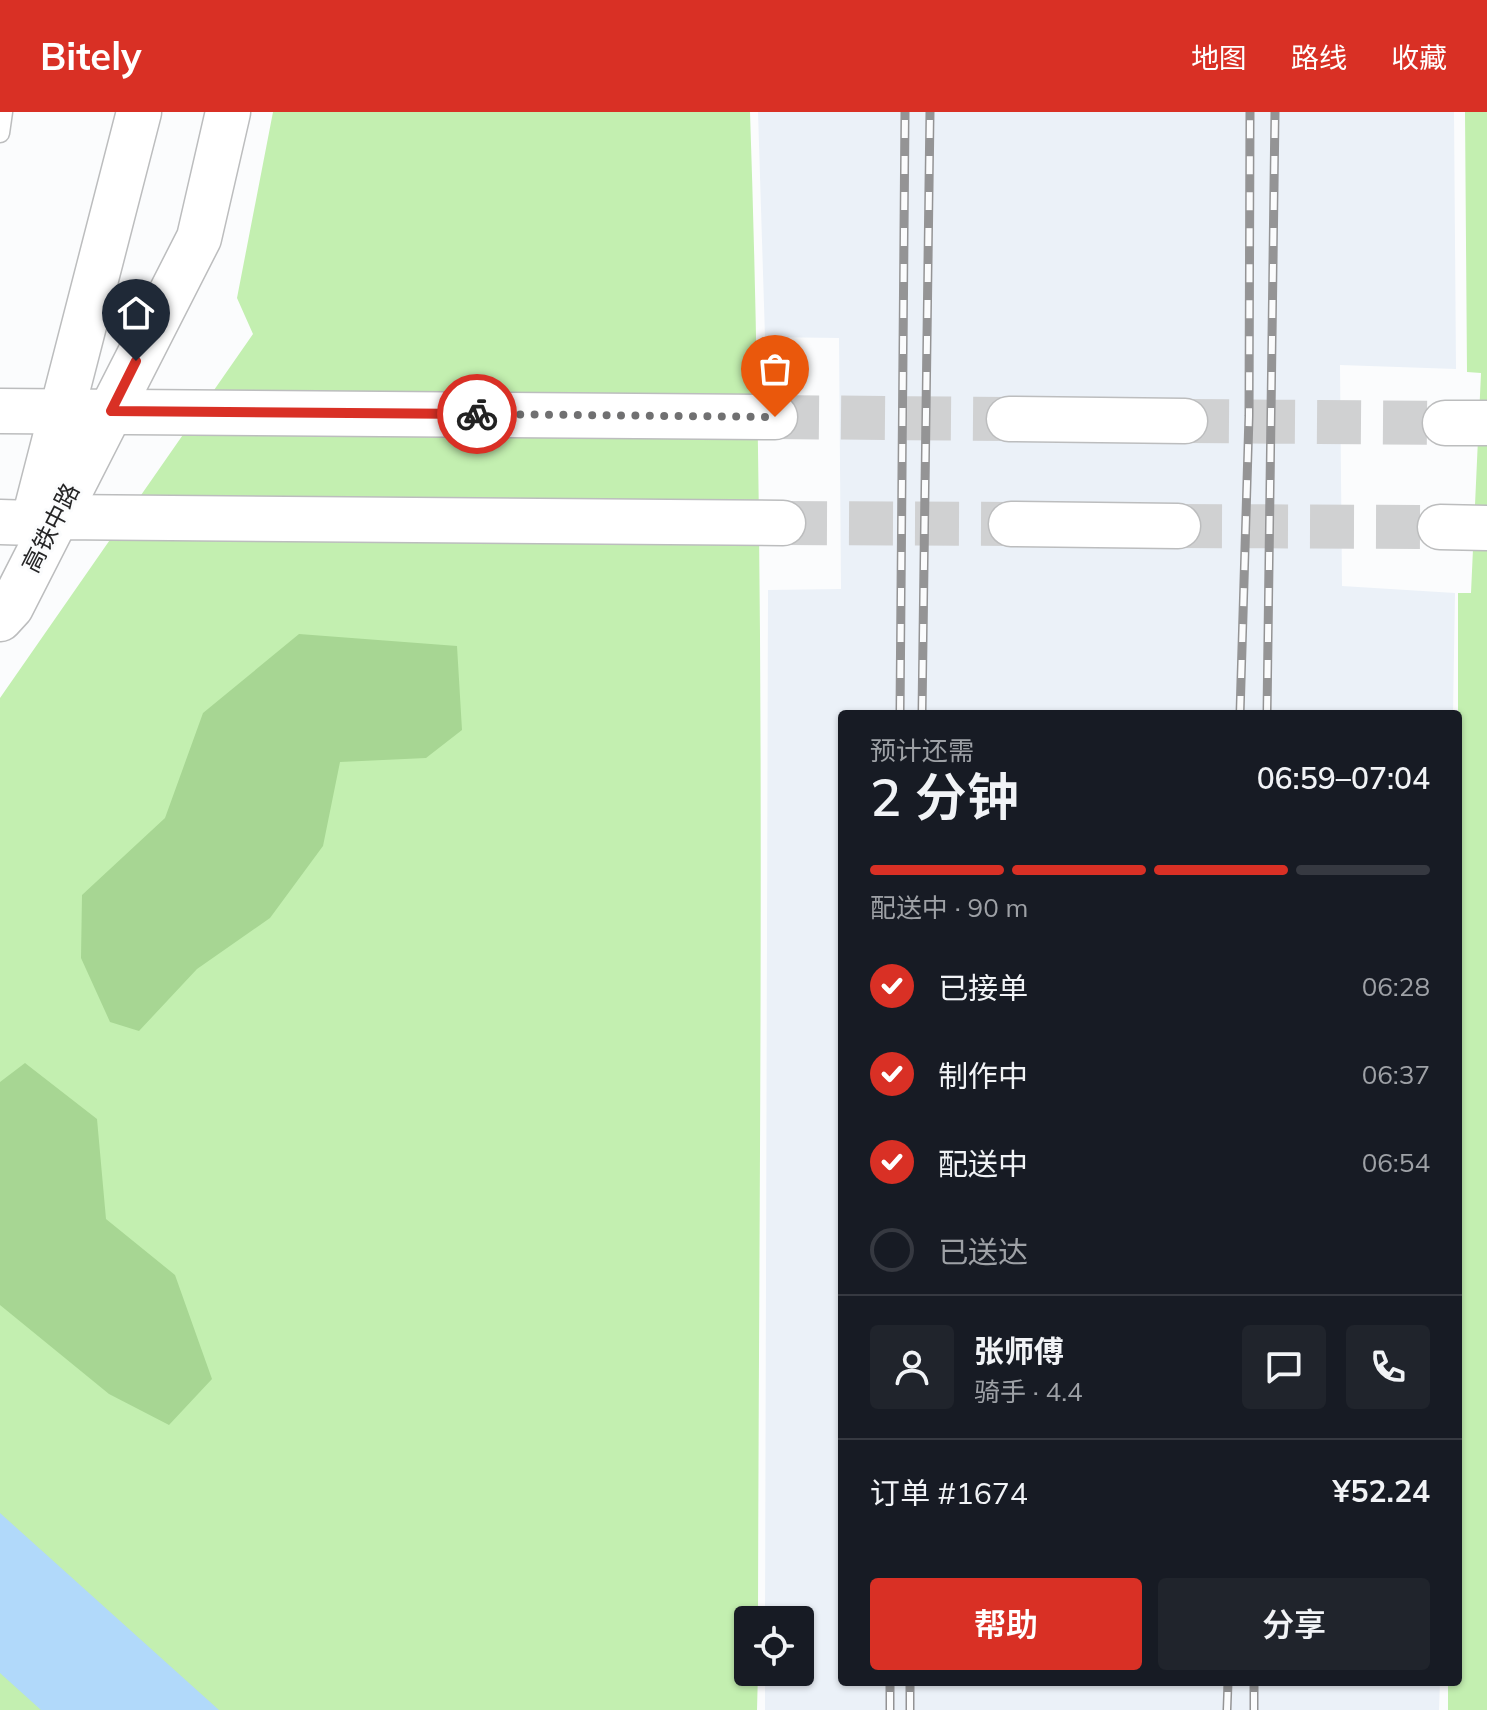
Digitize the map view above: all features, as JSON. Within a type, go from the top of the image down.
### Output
[{"type":"main road","name":"高铁中路","points":[[6,613],[139,112]]},
{"type":"main road","name":"高铁中路","points":[[30,520],[111,411],[199,238],[228,112]]},
{"type":"main road","points":[[0,411],[775,417]]},
{"type":"main road","points":[[1009,419],[1185,421]]},
{"type":"main road","points":[[30,520],[783,523]]},
{"type":"main road","points":[[1011,524],[1178,526]]},
{"type":"main road","points":[[1440,527],[1487,528]]},
{"type":"lane","points":[[0,133],[3,112]]},
{"type":"shaded area","points":[[758,112],[1454,112],[1456,369],[1340,365],[1342,586],[1455,593],[1453,710],[838,710],[838,1686],[1440,1686],[1439,1710],[765,1710],[765,1686],[814,1686],[814,1606],[765,1606],[768,590],[841,589],[839,338],[765,337]]},
{"type":"green space","points":[[273,112],[750,112],[759,489],[758,1606],[734,1606],[734,1686],[758,1686],[757,1710],[0,1710],[0,698],[253,334],[237,298]]},
{"type":"green space","points":[[1465,112],[1487,112],[1487,1710],[1448,1710],[1448,1686],[1462,1686],[1462,710],[1458,710],[1458,593],[1471,593],[1481,373],[1467,372]]},
{"type":"green space","points":[[299,634],[457,646],[462,730],[426,758],[340,762],[323,846],[270,918],[197,969],[139,1031],[110,1022],[81,958],[82,895],[165,818],[203,713]]},
{"type":"green space","points":[[25,1063],[97,1119],[106,1219],[175,1275],[212,1379],[169,1425],[109,1394],[0,1305],[0,1082]]},
{"type":"water","points":[[0,1513],[219,1710],[41,1710],[0,1673]]},
{"type":"tunnel","points":[[775,417],[1009,419]]},
{"type":"tunnel","points":[[1185,421],[1445,423]]},
{"type":"tunnel","points":[[783,523],[1011,524]]},
{"type":"tunnel","points":[[1178,526],[1440,527]]},
{"type":"railway","points":[[900,710],[905,112]]},
{"type":"railway","points":[[922,710],[930,112]]},
{"type":"railway","points":[[1240,710],[1249,416],[1250,112]]},
{"type":"railway","points":[[1267,710],[1275,112]]},
{"type":"railway","points":[[890,1686],[890,1710]]},
{"type":"railway","points":[[910,1686],[910,1710]]},
{"type":"railway","points":[[1227,1710],[1228,1686]]},
{"type":"railway","points":[[1254,1686],[1254,1710]]},
{"type":"way so far","points":[[477,414],[775,417]]},
{"type":"route","points":[[136,361],[111,411],[477,414]]}]
